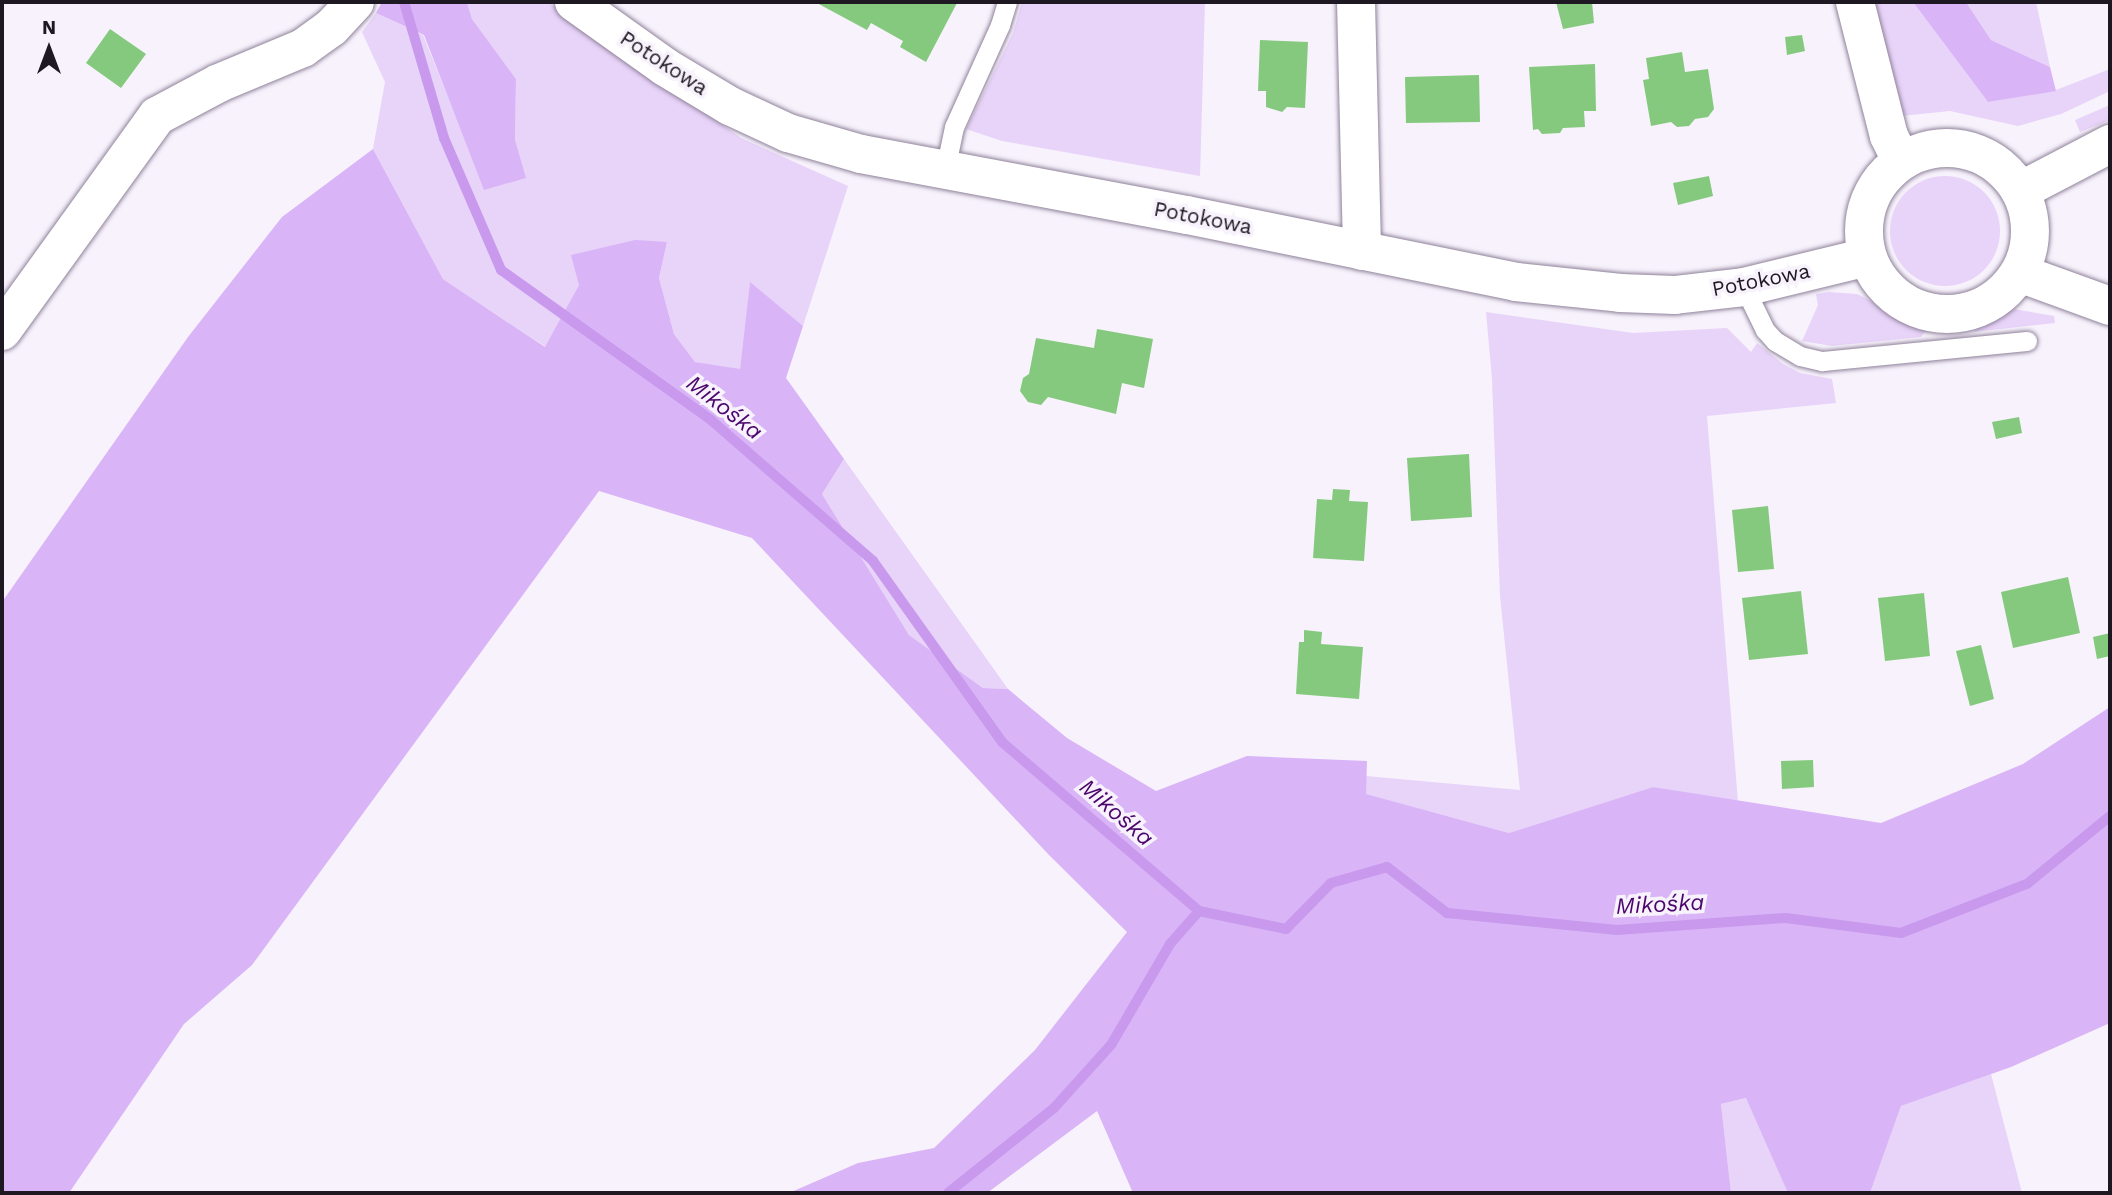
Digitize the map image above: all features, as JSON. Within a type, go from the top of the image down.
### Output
[{"type":"street","points":[[2,331],[157,116],[219,83],[303,48],[331,28],[355,2]]},
{"type":"street","name":"Potokowa","points":[[574,2],[665,67],[730,106],[788,133],[861,155],[1516,282],[1620,293],[1675,295],[1744,287],[1867,257]]},
{"type":"street","points":[[1356,2],[1362,251]]},
{"type":"street","points":[[1855,2],[1889,136],[1901,161]]},
{"type":"street","points":[[2020,191],[2110,144]]},
{"type":"street","points":[[1954,148],[1981,155],[2003,170],[2020,191],[2028,212],[2030,232],[2027,254],[2019,273],[2006,290],[1989,303],[1970,311],[1927,313],[1908,305],[1890,292],[1876,276],[1867,257],[1863,230],[1868,203],[1881,180],[1901,161],[1927,151],[1954,148]]},
{"type":"street","points":[[2019,273],[2110,306]]},
{"type":"lane","points":[[945,170],[954,127],[1000,25],[1007,2]]},
{"type":"lane","points":[[1744,287],[1765,330],[1775,341],[1800,356],[1822,361],[2027,341]]},
{"type":"shaded area","points":[[382,2],[467,2],[472,19],[516,79],[515,140],[526,178],[484,190],[424,35],[376,13]]},
{"type":"shaded area","points":[[467,2],[548,2],[741,138],[848,186],[803,326],[750,283],[740,370],[695,362],[674,334],[659,278],[667,242],[579,285],[546,347],[443,279],[373,149],[385,82],[362,32],[376,13],[423,35],[485,189],[525,178],[515,140],[516,79],[472,19]]},
{"type":"shaded area","points":[[1022,2],[1205,2],[1200,176],[1002,141],[966,129],[1013,33]]},
{"type":"shaded area","points":[[1873,2],[1913,2],[1988,102],[2056,90],[2110,69],[2110,91],[2061,114],[2018,126],[1950,111],[1901,116]]},
{"type":"shaded area","points":[[1913,2],[1966,2],[1991,40],[2050,67],[2056,91],[1988,102]]},
{"type":"shaded area","points":[[1966,2],[2036,2],[2050,67],[1991,40]]},
{"type":"shaded area","points":[[2110,105],[2110,120],[2080,132],[2075,120]]},
{"type":"shaded area","points":[[373,149],[443,279],[545,347],[579,285],[571,255],[635,240],[667,242],[659,278],[674,334],[695,362],[740,369],[750,282],[803,326],[786,378],[844,459],[822,494],[909,635],[983,688],[1008,689],[1067,738],[1156,791],[1247,756],[1367,761],[1366,794],[1509,833],[1653,787],[1881,823],[2023,764],[2110,707],[2110,1023],[2011,1067],[1901,1106],[1870,1193],[1788,1193],[1746,1098],[1721,1104],[1731,1193],[1133,1193],[1097,1111],[987,1193],[789,1193],[858,1163],[934,1148],[1035,1050],[1127,932],[1049,855],[752,538],[599,491],[252,965],[184,1024],[69,1193],[2,1193],[2,602],[188,337],[282,217]]},
{"type":"shaded area","points":[[1945,176],[1966,180],[1984,192],[1996,210],[2000,231],[1996,252],[1984,270],[1966,282],[1945,286],[1924,282],[1906,270],[1894,252],[1890,231],[1894,210],[1906,192],[1924,180]]},
{"type":"shaded area","points":[[1816,294],[1857,294],[1914,322],[1931,326],[1970,324],[2014,309],[2054,316],[2055,323],[1974,332],[1976,327],[1925,332],[1921,337],[1832,346],[1802,341],[1818,305]]},
{"type":"shaded area","points":[[1486,312],[1633,333],[1727,328],[1751,352],[1757,343],[1783,364],[1800,373],[1832,379],[1836,403],[1707,416],[1738,802],[1653,787],[1509,833],[1365,794],[1366,776],[1520,790],[1500,596],[1492,379]]},
{"type":"shaded area","points":[[844,459],[1008,689],[983,688],[909,635],[822,494]]},
{"type":"shaded area","points":[[1991,1074],[2022,1193],[1870,1193],[1901,1106]]},
{"type":"shaded area","points":[[1747,1098],[1788,1193],[1731,1193],[1721,1104]]},
{"type":"building","points":[[815,2],[957,3],[926,62],[900,47],[903,41],[871,23],[867,30]]},
{"type":"building","points":[[1556,2],[1592,2],[1594,23],[1563,29]]},
{"type":"building","points":[[110,29],[146,54],[121,88],[86,63]]},
{"type":"building","points":[[1802,35],[1805,51],[1787,55],[1785,37]]},
{"type":"building","points":[[1260,40],[1308,42],[1305,108],[1287,107],[1282,112],[1266,107],[1266,91],[1258,91]]},
{"type":"building","points":[[1682,52],[1685,72],[1708,69],[1714,109],[1708,117],[1695,119],[1689,126],[1677,127],[1671,122],[1651,126],[1643,80],[1649,79],[1646,58]]},
{"type":"building","points":[[1595,64],[1596,111],[1584,111],[1585,127],[1563,128],[1560,133],[1542,134],[1538,129],[1533,130],[1529,67]]},
{"type":"building","points":[[1479,75],[1480,122],[1406,123],[1405,77]]},
{"type":"building","points":[[1709,176],[1713,196],[1678,205],[1673,183]]},
{"type":"building","points":[[1097,329],[1153,339],[1144,388],[1122,383],[1116,414],[1048,397],[1041,405],[1028,402],[1020,391],[1023,378],[1029,374],[1036,338],[1094,348]]},
{"type":"building","points":[[2019,417],[2022,433],[1996,439],[1992,422]]},
{"type":"building","points":[[1469,454],[1472,517],[1411,521],[1407,458]]},
{"type":"building","points":[[1333,489],[1350,490],[1349,501],[1368,502],[1364,561],[1313,558],[1317,499],[1332,500]]},
{"type":"building","points":[[1768,506],[1774,569],[1738,572],[1732,510]]},
{"type":"building","points":[[2068,577],[2080,633],[2013,648],[2001,592]]},
{"type":"building","points":[[1801,591],[1808,654],[1749,660],[1742,598]]},
{"type":"building","points":[[1924,593],[1930,656],[1885,661],[1878,598]]},
{"type":"building","points":[[1304,630],[1322,632],[1321,644],[1363,647],[1359,699],[1296,694],[1299,642],[1304,642]]},
{"type":"building","points":[[2110,633],[2110,656],[2097,659],[2093,637]]},
{"type":"building","points":[[1981,645],[1994,699],[1970,706],[1956,651]]},
{"type":"building","points":[[1813,760],[1814,787],[1782,789],[1781,761]]},
{"type":"waterway","name":"Mikośka","points":[[404,2],[444,138],[501,270],[711,420],[873,561],[1002,742],[1199,911],[1286,929],[1331,883],[1387,867],[1447,913],[1617,930],[1786,918],[1901,933],[2027,884],[2110,816]]},
{"type":"waterway","points":[[948,1193],[1054,1108],[1111,1045],[1170,944],[1199,911]]}]
